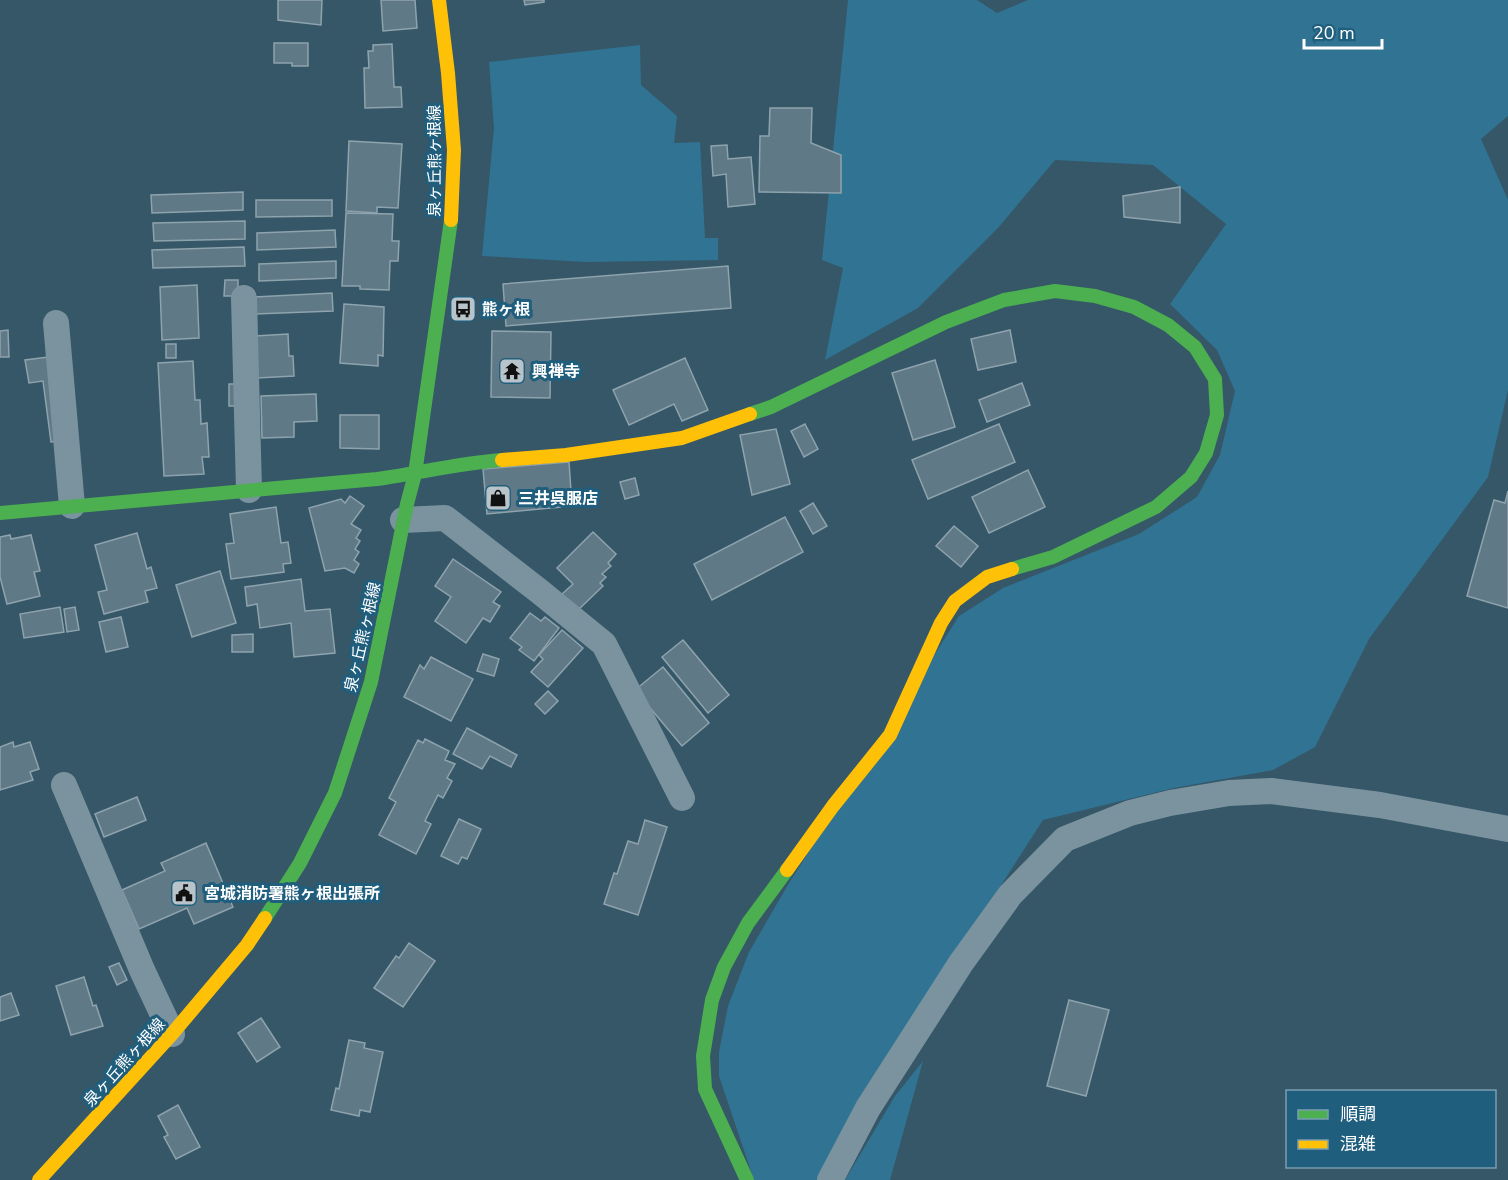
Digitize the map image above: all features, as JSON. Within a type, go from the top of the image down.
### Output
[{"type":"street","name":"泉ヶ丘熊ヶ根線","points":[[39,1180],[172,1034],[247,945],[300,863],[334,793],[370,682],[414,474],[451,231],[454,150],[439,0]]},
{"type":"street","points":[[0,513],[414,474],[466,463],[566,455],[682,438],[771,407],[946,322],[1004,300],[1055,291],[1095,296],[1134,307],[1168,325],[1195,347],[1215,379],[1217,414],[1206,453],[1191,477],[1156,507],[1053,556],[987,577],[955,601],[933,641],[890,735],[833,806],[748,923],[724,967],[712,1000],[704,1056],[705,1089],[747,1180]]},
{"type":"street","points":[[244,297],[249,490]]},
{"type":"street","points":[[56,323],[72,506]]},
{"type":"street","points":[[403,520],[445,519],[604,644],[682,798]]},
{"type":"street","points":[[64,785],[172,1034]]},
{"type":"street","points":[[830,1180],[868,1108],[961,963],[1010,895],[1065,839],[1130,813],[1170,802],[1229,793],[1271,791],[1380,805],[1508,829]]},
{"type":"shaded area","points":[[848,0],[977,0],[997,13],[1028,0],[1508,0],[1508,116],[1481,139],[1508,200],[1508,390],[1488,477],[1369,639],[1315,747],[1273,770],[1174,788],[1043,820],[887,1063],[817,1180],[754,1180],[719,1076],[719,1052],[728,1006],[749,952],[789,883],[959,616],[1003,588],[1139,534],[1197,497],[1220,455],[1235,391],[1217,350],[1170,304],[1226,224],[1153,165],[1055,160],[998,228],[918,308],[825,360],[843,268],[822,260]]},
{"type":"shaded area","points":[[640,45],[641,85],[677,116],[674,143],[700,142],[705,238],[718,238],[718,260],[586,262],[482,256],[494,128],[489,62]]},
{"type":"shaded area","points":[[923,1061],[890,1180],[845,1180],[895,1096]]},
{"type":"building","points":[[278,0],[322,0],[321,25],[278,20]]},
{"type":"building","points":[[381,0],[415,0],[417,28],[383,31]]},
{"type":"building","points":[[524,0],[544,0],[544,2],[525,5]]},
{"type":"building","points":[[274,43],[308,43],[308,66],[274,63]]},
{"type":"building","points":[[392,44],[394,87],[401,87],[402,107],[365,108],[364,68],[369,68],[368,51],[373,51],[373,45]]},
{"type":"building","points":[[770,108],[812,108],[811,143],[841,155],[841,193],[759,192],[760,136],[769,136]]},
{"type":"building","points":[[349,141],[402,144],[398,208],[377,207],[377,213],[346,211]]},
{"type":"building","points":[[727,145],[728,159],[751,157],[755,204],[728,207],[726,174],[713,176],[711,146]]},
{"type":"building","points":[[1180,187],[1180,223],[1124,217],[1123,196]]},
{"type":"building","points":[[243,192],[243,210],[152,213],[151,195]]},
{"type":"building","points":[[256,200],[332,200],[332,216],[256,217]]},
{"type":"building","points":[[346,213],[393,214],[392,241],[399,241],[398,261],[390,261],[389,290],[342,286]]},
{"type":"building","points":[[245,221],[245,239],[154,241],[153,223]]},
{"type":"building","points":[[335,230],[336,247],[257,250],[257,233]]},
{"type":"building","points":[[244,247],[245,266],[153,268],[152,250]]},
{"type":"building","points":[[336,261],[336,278],[259,281],[259,264]]},
{"type":"building","points":[[728,266],[731,308],[506,326],[503,284]]},
{"type":"building","points":[[225,280],[238,280],[238,296],[224,296]]},
{"type":"building","points":[[197,285],[199,338],[162,340],[160,287]]},
{"type":"building","points":[[332,293],[333,311],[255,314],[254,297]]},
{"type":"building","points":[[344,304],[384,307],[383,356],[378,355],[378,366],[340,363]]},
{"type":"building","points":[[8,330],[9,357],[0,357],[0,331]]},
{"type":"building","points":[[1010,330],[1016,362],[978,370],[971,339]]},
{"type":"building","points":[[492,331],[551,332],[550,398],[491,397]]},
{"type":"building","points":[[288,334],[289,356],[293,356],[294,376],[257,378],[255,336]]},
{"type":"building","points":[[166,344],[176,344],[176,358],[166,358]]},
{"type":"building","points":[[48,357],[59,441],[51,442],[43,381],[29,383],[25,360]]},
{"type":"building","points":[[685,358],[708,410],[682,421],[674,404],[629,425],[613,390]]},
{"type":"building","points":[[935,360],[955,427],[913,440],[892,373]]},
{"type":"building","points":[[193,361],[195,400],[200,400],[201,424],[207,423],[209,457],[202,457],[204,474],[164,476],[158,363]]},
{"type":"building","points":[[1022,383],[1030,405],[987,422],[979,400]]},
{"type":"building","points":[[229,384],[240,384],[240,406],[229,406]]},
{"type":"building","points":[[316,394],[317,421],[294,422],[294,437],[262,438],[261,396]]},
{"type":"building","points":[[340,415],[379,415],[379,449],[340,448]]},
{"type":"building","points":[[805,424],[818,449],[804,457],[791,431]]},
{"type":"building","points":[[999,424],[1015,462],[928,499],[912,460]]},
{"type":"building","points":[[776,429],[790,484],[752,495],[740,435]]},
{"type":"building","points":[[569,462],[572,506],[487,514],[483,469]]},
{"type":"building","points":[[1028,470],[1045,507],[989,533],[972,497]]},
{"type":"building","points":[[635,478],[639,495],[625,499],[620,482]]},
{"type":"building","points":[[1508,491],[1508,608],[1467,596],[1494,500],[1505,503]]},
{"type":"building","points":[[350,496],[364,506],[351,524],[361,530],[356,538],[360,541],[355,549],[359,552],[354,560],[359,564],[354,573],[345,568],[325,571],[309,508],[341,499],[345,503]]},
{"type":"building","points":[[813,503],[827,526],[813,534],[800,511]]},
{"type":"building","points":[[276,507],[281,543],[288,542],[291,563],[283,564],[284,572],[231,579],[226,544],[234,543],[230,514]]},
{"type":"building","points":[[785,517],[803,552],[712,600],[694,564]]},
{"type":"building","points":[[954,526],[978,546],[961,567],[936,546]]},
{"type":"building","points":[[593,532],[616,554],[608,563],[611,566],[602,574],[606,577],[600,583],[603,586],[577,611],[561,595],[573,584],[557,568]]},
{"type":"building","points":[[137,533],[147,569],[151,567],[157,588],[145,591],[148,602],[104,614],[98,592],[107,590],[95,545]]},
{"type":"building","points":[[10,535],[11,539],[31,535],[40,571],[34,572],[40,596],[7,604],[0,577],[0,537]]},
{"type":"building","points":[[453,559],[501,592],[493,602],[500,606],[490,622],[483,618],[466,643],[435,621],[451,597],[435,586]]},
{"type":"building","points":[[220,571],[236,623],[192,637],[176,585]]},
{"type":"building","points":[[301,579],[305,611],[330,609],[335,653],[294,657],[291,623],[260,628],[257,604],[247,606],[245,587]]},
{"type":"building","points":[[60,607],[64,632],[24,638],[20,614]]},
{"type":"building","points":[[75,607],[79,630],[67,632],[64,609]]},
{"type":"building","points":[[530,613],[541,621],[545,617],[559,628],[534,661],[519,650],[522,647],[510,638]]},
{"type":"building","points":[[121,617],[128,647],[106,652],[99,622]]},
{"type":"building","points":[[562,630],[583,648],[548,687],[531,672],[543,659],[539,655]]},
{"type":"building","points":[[253,634],[253,652],[232,652],[232,635]]},
{"type":"building","points":[[683,640],[729,695],[708,713],[662,657]]},
{"type":"building","points":[[483,654],[499,659],[494,676],[477,671]]},
{"type":"building","points":[[431,657],[473,679],[451,721],[404,697],[420,665],[424,669]]},
{"type":"building","points":[[663,667],[709,723],[682,746],[635,690]]},
{"type":"building","points":[[548,691],[558,701],[545,714],[535,704]]},
{"type":"building","points":[[467,728],[517,755],[511,767],[490,756],[482,769],[453,754]]},
{"type":"building","points":[[425,739],[449,751],[445,760],[455,764],[447,778],[452,781],[443,798],[438,795],[425,821],[431,824],[416,854],[379,835],[396,802],[389,798],[418,740],[423,743]]},
{"type":"building","points":[[13,742],[14,747],[30,742],[39,769],[30,772],[33,780],[0,790],[0,747]]},
{"type":"building","points":[[137,797],[146,820],[104,837],[95,814]]},
{"type":"building","points":[[459,819],[481,829],[467,859],[462,857],[458,864],[441,856]]},
{"type":"building","points":[[645,820],[667,827],[638,915],[604,904],[628,841],[638,844]]},
{"type":"building","points":[[206,843],[233,907],[194,924],[187,908],[139,929],[122,890],[165,871],[161,863]]},
{"type":"building","points":[[409,943],[435,961],[403,1007],[374,988],[396,956],[399,958]]},
{"type":"building","points":[[119,963],[127,980],[117,985],[109,967]]},
{"type":"building","points":[[84,977],[93,1006],[96,1005],[103,1026],[71,1035],[56,986]]},
{"type":"building","points":[[11,993],[19,1015],[0,1021],[0,997]]},
{"type":"building","points":[[1069,1000],[1109,1010],[1086,1096],[1047,1086]]},
{"type":"building","points":[[261,1018],[280,1047],[257,1062],[238,1033]]},
{"type":"building","points":[[349,1040],[365,1043],[364,1048],[383,1052],[370,1112],[360,1110],[359,1116],[331,1110],[336,1088],[339,1089]]},
{"type":"building","points":[[178,1105],[200,1147],[176,1159],[164,1137],[168,1135],[158,1116]]},
{"type":"traffic: fast","points":[[265,918],[300,863],[335,793],[371,682],[415,474],[451,220]]},
{"type":"traffic: fast","points":[[750,414],[771,407],[946,322],[1004,300],[1055,291],[1095,296],[1134,307],[1168,325],[1195,347],[1215,379],[1217,415],[1206,453],[1191,477],[1156,507],[1053,557],[1012,569]]},
{"type":"traffic: fast","points":[[0,513],[377,479],[502,460]]},
{"type":"traffic: fast","points":[[747,1180],[705,1089],[703,1056],[712,1000],[724,967],[748,923],[787,870]]},
{"type":"traffic: slow","points":[[439,0],[454,150],[451,220]]},
{"type":"traffic: slow","points":[[502,460],[566,455],[682,438],[750,414]]},
{"type":"traffic: slow","points":[[787,870],[833,806],[890,735],[941,623],[955,601],[987,577],[1012,569]]},
{"type":"traffic: slow","points":[[39,1180],[172,1034],[247,945],[265,918]]},
{"type":"place","name":"熊ヶ根","points":[[463,309]]},
{"type":"place","name":"興禅寺","points":[[512,371]]},
{"type":"place","name":"三井呉服店","points":[[498,498]]},
{"type":"place","name":"宮城消防署熊ヶ根出張所","points":[[184,893]]}]
